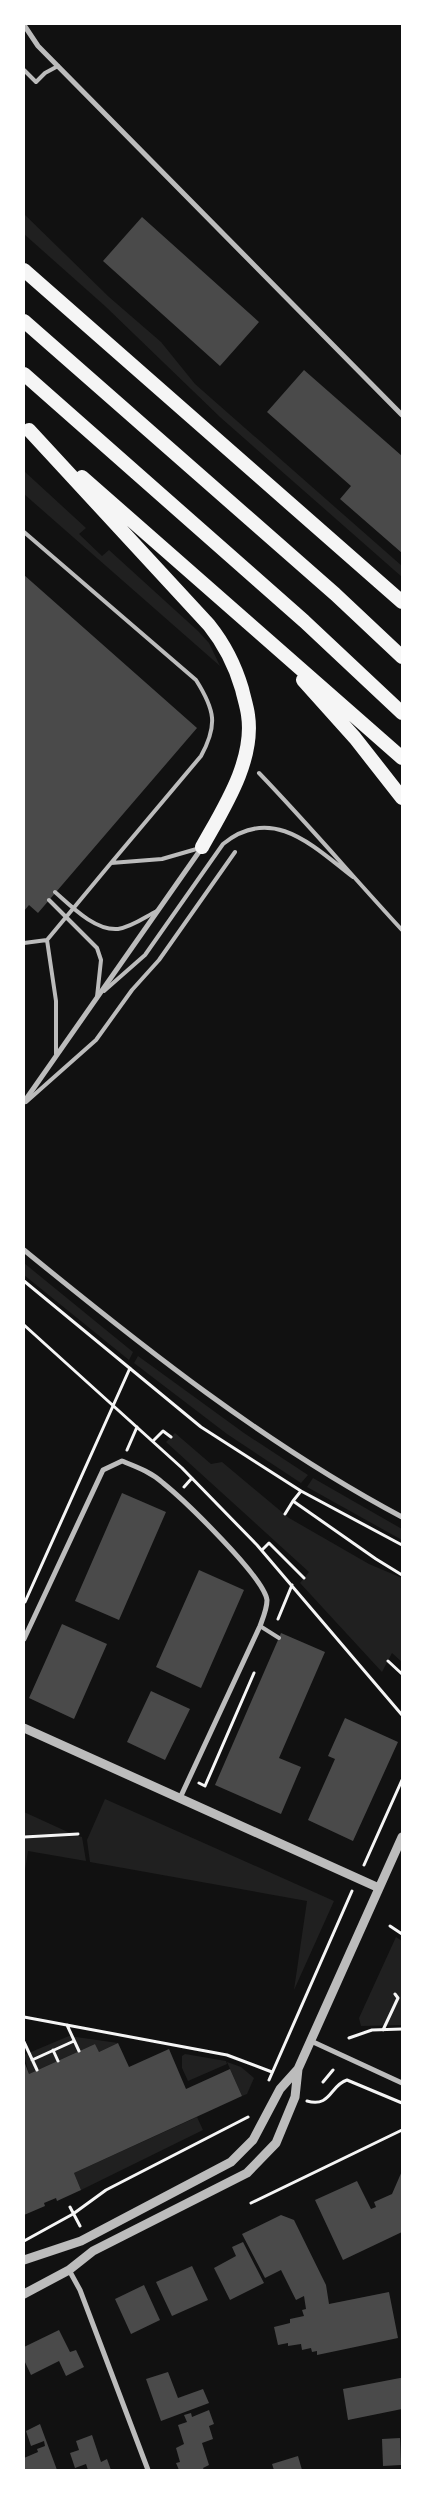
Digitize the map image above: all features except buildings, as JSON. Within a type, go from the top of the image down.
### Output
[{"type":"highway","points":[[24,270],[402,602]]},
{"type":"highway","points":[[24,321],[335,594],[402,657]]},
{"type":"highway","points":[[24,374],[289,608],[402,713]]},
{"type":"highway","points":[[26,428],[402,758]]},
{"type":"highway","points":[[26,428],[209,625],[221,640],[237,671],[248,716],[248,739],[238,775],[202,847]]},
{"type":"highway","points":[[263,637],[355,738],[402,798]]},
{"type":"street","points":[[24,25],[38,46],[402,415]]},
{"type":"street","points":[[24,1103],[202,847]]},
{"type":"street","points":[[24,1250],[134,1340],[236,1415],[312,1464],[402,1517]]},
{"type":"street","points":[[24,1639],[103,1470],[122,1461],[144,1470],[163,1482],[206,1523],[260,1582],[267,1600],[260,1626],[180,1798]]},
{"type":"street","points":[[24,1728],[379,1888]]},
{"type":"street","points":[[24,2294],[69,2270],[93,2251],[247,2174],[276,2143],[295,2097],[298,2069],[402,1837]]},
{"type":"street","points":[[310,2041],[402,2083]]},
{"type":"street","points":[[24,2260],[81,2241],[231,2162],[253,2140],[280,2090],[298,2069]]},
{"type":"street","points":[[69,2270],[80,2290],[148,2470]]},
{"type":"lane","points":[[24,70],[36,82],[45,73],[58,66]]},
{"type":"lane","points":[[24,532],[196,680],[208,700],[213,721],[211,738],[201,756],[65,916],[47,940],[56,1001],[56,1055]]},
{"type":"lane","points":[[259,773],[316,832],[353,877],[402,930]]},
{"type":"lane","points":[[97,997],[145,955],[223,844],[233,836],[250,828],[279,828],[296,836],[353,877]]},
{"type":"lane","points":[[111,863],[162,859],[202,847]]},
{"type":"lane","points":[[24,1103],[96,1040],[132,990],[159,960],[235,852]]},
{"type":"lane","points":[[55,892],[104,928],[118,929],[133,924],[159,910]]},
{"type":"lane","points":[[49,900],[97,948],[101,960],[97,997]]},
{"type":"lane","points":[[24,943],[47,940]]},
{"type":"lane","points":[[260,1626],[280,1638]]},
{"type":"path","points":[[24,1281],[201,1427],[301,1491],[402,1545]]},
{"type":"path","points":[[24,1325],[182,1468],[262,1550],[402,1715]]},
{"type":"path","points":[[24,1605],[115,1397],[130,1368]]},
{"type":"path","points":[[127,1450],[137,1428]]},
{"type":"path","points":[[153,1441],[163,1430],[171,1437]]},
{"type":"path","points":[[284,1514],[301,1491]]},
{"type":"path","points":[[293,1500],[376,1559],[402,1575]]},
{"type":"path","points":[[262,1550],[269,1543],[304,1578]]},
{"type":"path","points":[[388,1661],[402,1674]]},
{"type":"path","points":[[280,2090],[268,2084],[270,2072],[402,1780]]},
{"type":"path","points":[[24,1837],[78,1834]]},
{"type":"path","points":[[390,1926],[402,1934]]},
{"type":"path","points":[[383,2030],[398,1998],[395,1994]]},
{"type":"path","points":[[24,2017],[227,2055],[277,2074]]},
{"type":"path","points":[[67,2025],[79,2051]]},
{"type":"path","points":[[348,2038],[372,2030],[402,2029]]},
{"type":"path","points":[[32,2060],[74,2041]]},
{"type":"path","points":[[24,2042],[37,2070]]},
{"type":"path","points":[[53,2050],[58,2061]]},
{"type":"path","points":[[323,2082],[333,2070]]},
{"type":"path","points":[[295,2097],[311,2103],[322,2102],[330,2097],[341,2082],[347,2080],[402,2103]]},
{"type":"path","points":[[24,2241],[73,2214],[106,2190],[253,2115]]},
{"type":"path","points":[[251,2203],[402,2130]]},
{"type":"path","points":[[70,2207],[82,2230]]},
{"type":"shaded area","points":[[24,214],[109,297],[161,342],[195,384],[402,566],[402,577],[220,417],[105,306],[24,234]]},
{"type":"shaded area","points":[[24,471],[86,528],[79,534],[102,556],[109,550],[198,631],[209,643],[220,666],[24,494]]},
{"type":"shaded area","points":[[24,1263],[133,1352],[129,1360],[24,1275]]},
{"type":"shaded area","points":[[138,1356],[244,1433],[308,1475],[301,1483],[227,1434],[134,1363]]},
{"type":"shaded area","points":[[175,1433],[211,1464],[222,1462],[289,1518],[369,1564],[402,1578],[402,1662],[392,1653],[382,1672],[300,1583],[309,1572],[166,1442]]},
{"type":"shaded area","points":[[313,1478],[402,1529],[402,1540],[307,1487]]},
{"type":"shaded area","points":[[105,1799],[334,1901],[294,1990],[307,1901],[90,1862],[87,1840]]},
{"type":"shaded area","points":[[24,1812],[70,1833],[24,1835]]},
{"type":"shaded area","points":[[82,1837],[86,1861],[28,1851],[24,1876],[24,1838]]},
{"type":"shaded area","points":[[396,1937],[402,1941],[402,2025],[361,2026],[359,2018]]},
{"type":"shaded area","points":[[69,2036],[118,2043],[99,2052],[95,2044],[29,2074],[24,2055]]},
{"type":"shaded area","points":[[185,2054],[226,2061],[227,2064],[188,2081],[182,2068],[182,2056]]},
{"type":"shaded area","points":[[227,2062],[241,2067],[254,2078],[247,2094],[242,2096]]},
{"type":"shaded area","points":[[197,2117],[203,2130],[81,2190],[74,2173]]}]
